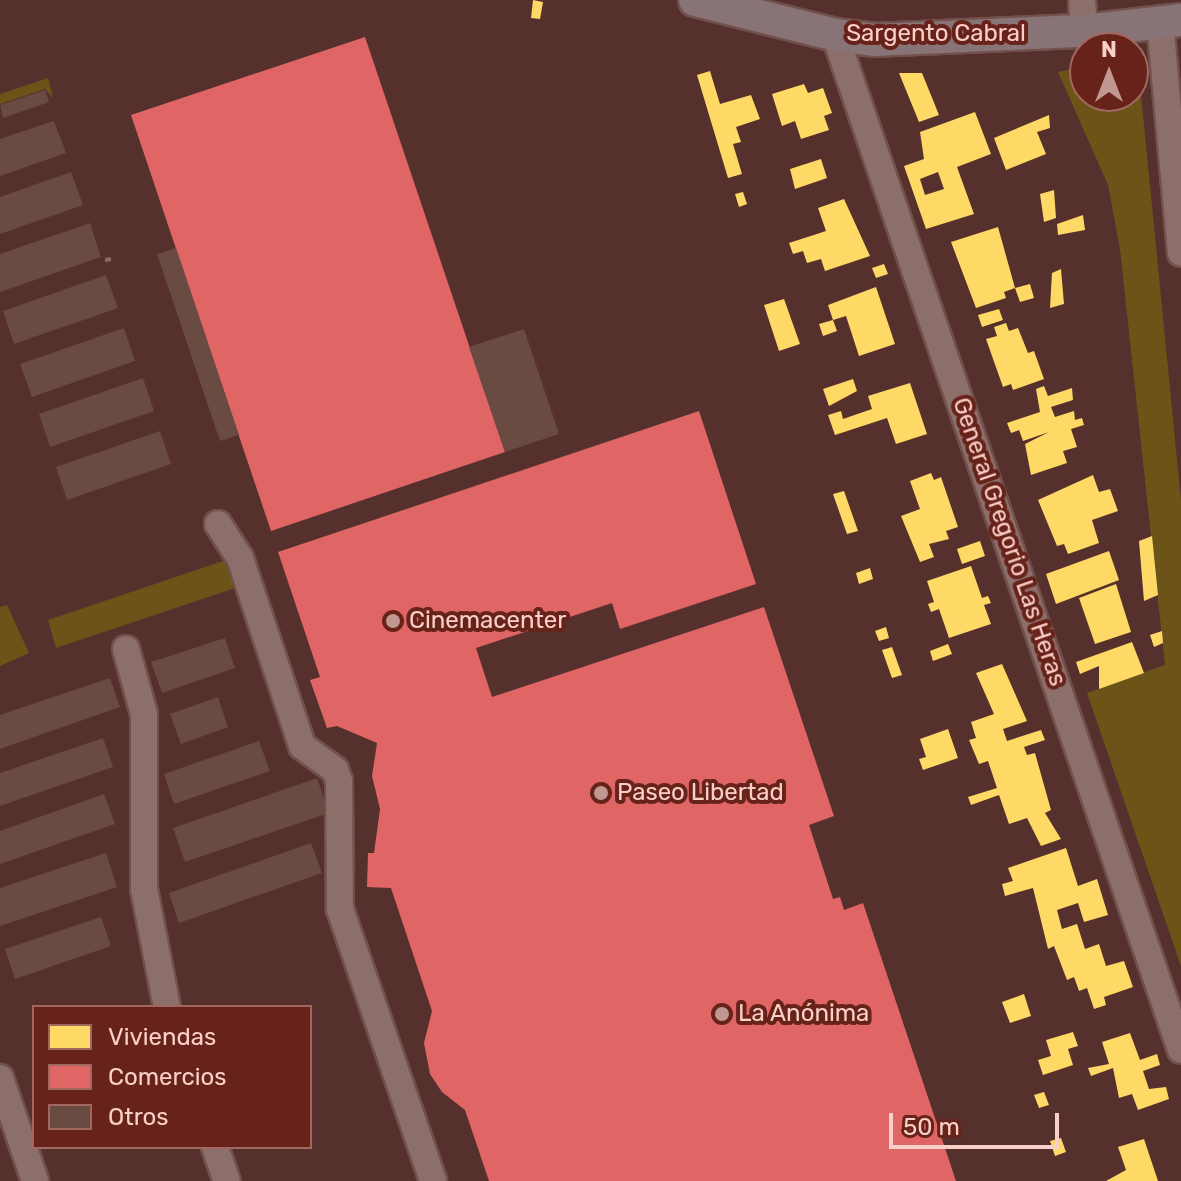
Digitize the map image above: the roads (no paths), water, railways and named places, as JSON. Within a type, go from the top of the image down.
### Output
[{"type":"main road","name":"Sargento Cabral","points":[[695,0],[835,35],[951,39],[1083,16],[1170,21]]},
{"type":"street","points":[[1170,21],[1181,253]]},
{"type":"street","name":"General Gregorio Las Heras","points":[[835,35],[1172,994],[1181,1050]]},
{"type":"street","points":[[218,524],[240,558],[302,746],[335,770],[339,781],[340,909],[433,1181]]},
{"type":"street","points":[[126,649],[144,714],[144,889],[167,1005]]},
{"type":"street","points":[[0,1078],[35,1181]]},
{"type":"street","points":[[216,1149],[227,1181]]},
{"type":"place","name":"Cinemacenter","points":[[393,621]]},
{"type":"place","name":"Paseo Libertad","points":[[601,793]]},
{"type":"place","name":"La Anónima","points":[[722,1014]]}]
